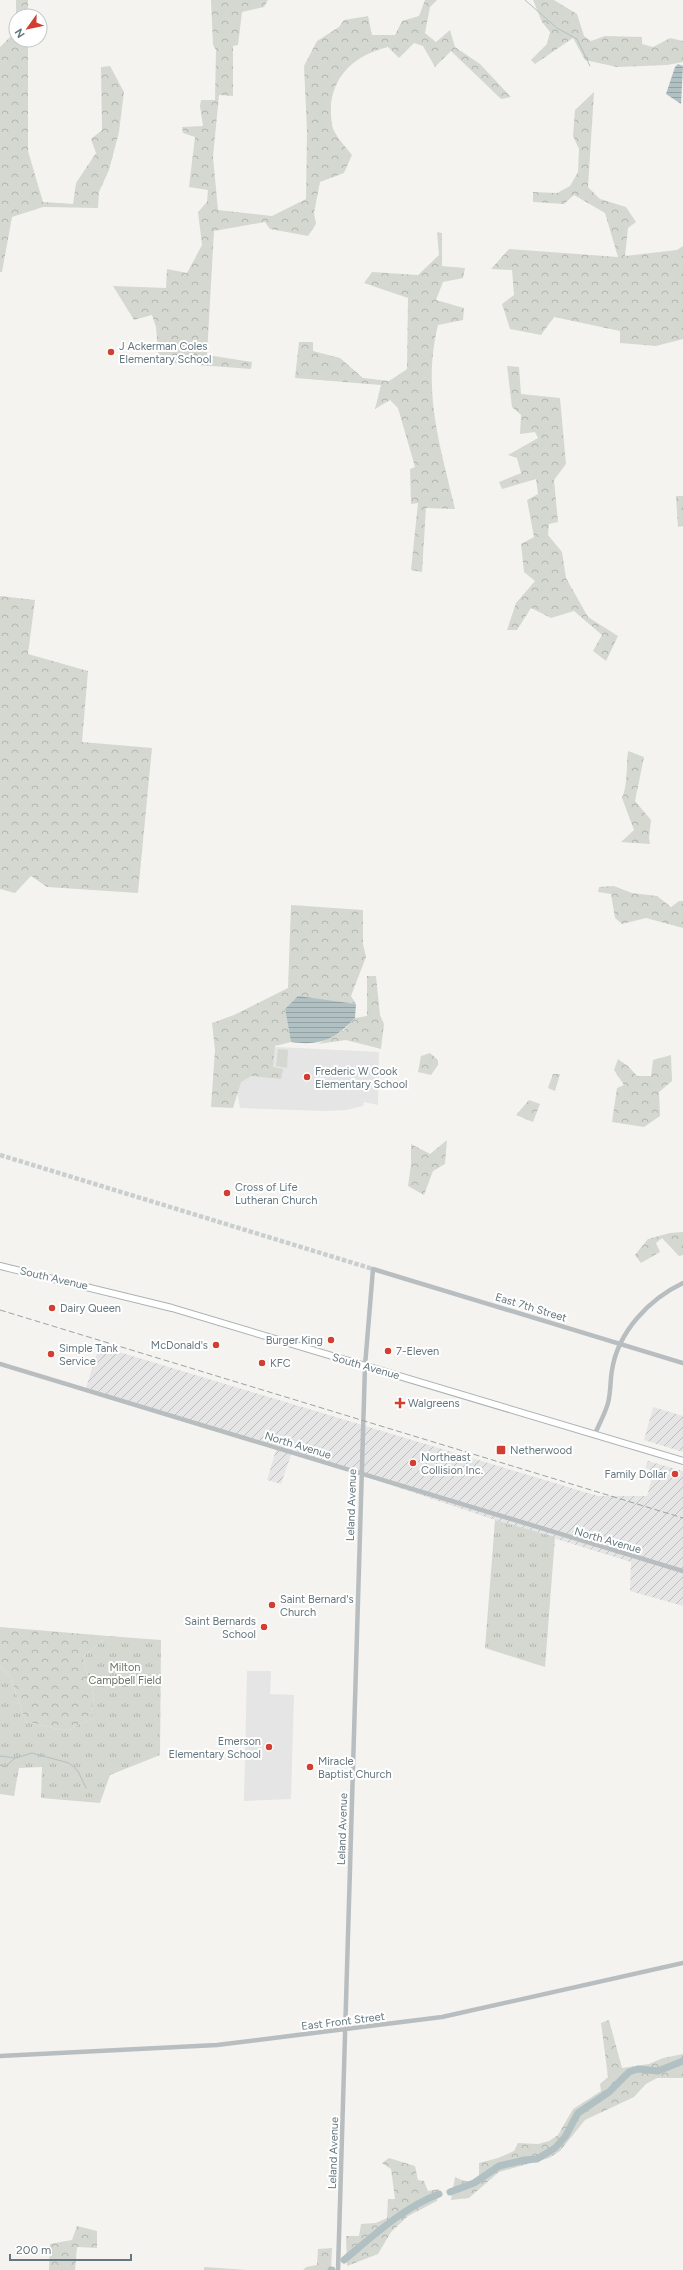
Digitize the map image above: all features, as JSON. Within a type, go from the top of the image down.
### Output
[{"type":"main road","name":"South Avenue","points":[[0,1266],[172,1308],[683,1461]]},
{"type":"street","name":"Leland Avenue","points":[[338,2270],[365,1366],[373,1269]]},
{"type":"street","name":"East 7th Street","points":[[373,1269],[683,1363]]},
{"type":"street","points":[[595,1434],[608,1402],[612,1369],[621,1344],[642,1313],[663,1294],[683,1283]]},
{"type":"street","name":"North Avenue","points":[[0,1364],[683,1571]]},
{"type":"street","name":"East Front Street","points":[[0,2056],[218,2045],[454,2016],[683,1964]]},
{"type":"shaded area","points":[[678,64],[683,66],[681,104],[666,94],[675,67]]},
{"type":"shaded area","points":[[298,996],[356,1004],[355,1018],[340,1032],[326,1040],[310,1043],[291,1042],[285,1009]]},
{"type":"shaded area","name":"Frederic W Cook Elementary School","points":[[277,1047],[379,1052],[378,1105],[364,1102],[363,1106],[346,1110],[324,1111],[240,1108],[230,1051]]},
{"type":"shaded area","points":[[99,1346],[598,1496],[647,1496],[654,1471],[645,1468],[648,1461],[683,1471],[683,1606],[630,1591],[631,1562],[495,1520],[292,1452],[281,1484],[267,1480],[277,1447],[86,1388]]},
{"type":"shaded area","points":[[653,1407],[683,1416],[683,1452],[644,1440]]},
{"type":"shaded area","name":"Emerson Elementary School","points":[[247,1671],[271,1671],[270,1694],[294,1695],[291,1799],[244,1801]]},
{"type":"green space","points":[[16,0],[28,0],[28,8],[16,8]]},
{"type":"green space","points":[[211,0],[268,0],[264,7],[242,12],[238,45],[233,46],[233,96],[219,95],[213,157],[218,210],[272,216],[306,199],[307,131],[304,66],[317,41],[339,27],[344,20],[368,16],[372,35],[395,35],[402,21],[419,16],[425,0],[437,0],[430,7],[425,33],[436,42],[450,30],[455,47],[480,64],[511,97],[501,99],[451,51],[435,67],[423,46],[414,43],[399,58],[388,47],[374,51],[362,57],[343,74],[332,96],[332,124],[337,136],[352,155],[344,173],[320,182],[314,213],[316,224],[308,236],[270,229],[265,222],[214,231],[207,355],[252,362],[251,369],[159,362],[156,327],[152,315],[134,320],[113,286],[166,288],[167,269],[187,273],[202,245],[198,212],[207,202],[208,190],[189,187],[195,137],[183,133],[182,127],[203,126],[200,106],[201,100],[215,100],[216,50],[213,45]]},
{"type":"green space","points":[[533,0],[554,0],[577,14],[584,36],[591,41],[605,36],[642,37],[642,44],[653,47],[670,38],[683,41],[683,62],[667,65],[617,67],[585,60],[573,38],[535,64],[531,60],[547,44],[550,32],[542,22]]},
{"type":"green space","points":[[8,39],[8,48],[28,48],[28,151],[43,202],[73,204],[76,183],[96,153],[91,139],[102,130],[101,67],[110,66],[124,92],[119,132],[109,170],[99,192],[98,208],[43,207],[12,217],[2,272],[0,272],[0,47]]},
{"type":"green space","points":[[594,92],[588,187],[600,199],[626,207],[636,222],[628,228],[625,256],[677,250],[683,246],[683,339],[656,346],[620,343],[620,331],[554,317],[541,335],[510,329],[502,304],[514,295],[512,270],[491,269],[509,249],[618,257],[605,213],[574,195],[564,204],[533,202],[533,192],[557,193],[570,186],[578,172],[579,149],[573,136],[575,110]]},
{"type":"green space","points":[[437,232],[442,233],[442,266],[465,268],[463,278],[443,282],[436,300],[464,308],[463,320],[438,325],[434,349],[432,395],[435,418],[455,509],[426,508],[422,572],[411,570],[418,503],[411,504],[410,469],[415,467],[398,408],[390,400],[375,409],[381,385],[295,378],[299,342],[313,342],[313,351],[340,358],[363,378],[389,381],[407,369],[408,298],[364,283],[372,272],[418,275],[439,255]]},
{"type":"green space","points":[[507,366],[519,367],[521,394],[560,398],[566,464],[554,480],[558,522],[549,524],[548,535],[562,552],[566,578],[588,617],[618,636],[606,661],[593,651],[602,635],[574,611],[551,618],[531,608],[517,630],[507,630],[516,603],[535,581],[524,572],[521,544],[534,537],[527,500],[538,494],[536,479],[502,489],[499,482],[521,473],[517,458],[508,455],[538,438],[535,432],[520,434],[521,415],[512,407]]},
{"type":"green space","points":[[676,496],[683,496],[683,526],[678,527]]},
{"type":"green space","points":[[0,596],[35,600],[28,654],[88,671],[82,742],[152,748],[138,893],[47,887],[31,876],[15,893],[0,889]]},
{"type":"green space","points":[[628,751],[644,757],[635,801],[651,820],[649,838],[650,844],[621,842],[634,830],[622,798],[626,781]]},
{"type":"green space","points":[[614,886],[632,893],[657,896],[671,907],[679,901],[683,901],[683,928],[646,918],[622,924],[615,918],[611,894],[598,892],[599,887]]},
{"type":"green space","points":[[291,905],[363,910],[363,944],[366,957],[351,996],[356,1004],[298,997],[285,1010],[291,1042],[275,1046],[273,1067],[283,1069],[281,1079],[251,1076],[241,1082],[233,1108],[211,1107],[215,1050],[212,1023],[234,1015],[288,988]]},
{"type":"green space","points":[[367,976],[376,976],[380,1015],[384,1024],[381,1049],[346,1040],[318,1044],[344,1030],[355,1018],[367,1016]]},
{"type":"green space","points":[[278,1049],[288,1050],[287,1068],[276,1066]]},
{"type":"green space","points":[[430,1053],[438,1060],[438,1065],[431,1075],[418,1072],[421,1056]]},
{"type":"green space","points":[[671,1055],[672,1081],[659,1092],[660,1116],[644,1127],[612,1122],[617,1088],[624,1085],[614,1070],[618,1059],[629,1067],[637,1076],[651,1076],[653,1060]]},
{"type":"green space","points":[[553,1074],[560,1074],[555,1091],[548,1088]]},
{"type":"green space","points":[[529,1100],[540,1104],[533,1122],[516,1115]]},
{"type":"green space","points":[[447,1140],[445,1164],[433,1171],[424,1195],[408,1186],[411,1165],[411,1144],[430,1154]]},
{"type":"green space","points":[[683,1232],[683,1255],[679,1256],[662,1238],[656,1243],[660,1252],[641,1263],[635,1255],[648,1239],[670,1233]]},
{"type":"green space","points":[[495,1520],[555,1537],[545,1667],[485,1648]]},
{"type":"green space","points":[[0,1627],[108,1636],[83,1657],[94,1696],[91,1719],[67,1731],[26,1722],[10,1676],[0,1666]]},
{"type":"green space","name":"Milton Campbell Field","points":[[108,1636],[161,1640],[160,1755],[110,1775],[100,1803],[41,1798],[42,1767],[19,1768],[14,1796],[0,1794],[0,1666],[10,1676],[26,1722],[67,1731],[91,1719],[94,1696],[83,1657]]},
{"type":"green space","points":[[609,2020],[622,2068],[649,2064],[663,2058],[683,2054],[683,2078],[657,2078],[646,2084],[634,2097],[585,2120],[560,2151],[549,2158],[499,2172],[469,2198],[451,2200],[455,2177],[465,2181],[473,2180],[479,2176],[479,2163],[498,2158],[514,2151],[518,2143],[538,2144],[549,2141],[558,2135],[573,2109],[601,2091],[600,2084],[608,2077],[601,2023]]},
{"type":"green space","points":[[389,2158],[415,2166],[418,2180],[424,2181],[428,2191],[439,2189],[437,2201],[408,2216],[391,2232],[378,2254],[347,2266],[346,2236],[359,2236],[361,2224],[376,2223],[387,2218],[388,2199],[395,2199],[391,2169],[382,2163]]},
{"type":"green space","points":[[77,2226],[97,2231],[97,2248],[77,2247],[75,2270],[49,2270],[50,2244],[72,2240]]},
{"type":"green space","points":[[332,2248],[331,2270],[303,2270],[306,2267],[317,2265],[318,2249]]},
{"type":"green space","points":[[204,2267],[248,2270],[204,2270]]},
{"type":"waterway","points":[[525,0],[557,28],[577,39],[590,66]]},
{"type":"waterway","points":[[0,1756],[16,1758],[32,1753],[69,1763],[78,1771],[86,1788]]},
{"type":"waterway","points":[[0,1765],[5,1767],[15,1758]]},
{"type":"waterway","points":[[450,2192],[474,2183],[499,2166],[537,2159],[555,2148],[565,2137],[578,2113],[609,2092],[629,2072],[638,2069],[658,2071],[683,2061]]},
{"type":"waterway","points":[[344,2260],[401,2214],[413,2206],[439,2194]]},
{"type":"tunnel","points":[[0,1155],[373,1269]]},
{"type":"railway","points":[[0,1310],[683,1518]]},
{"type":"place","name":"J Ackerman Coles Elementary School","points":[[111,352]]},
{"type":"place","name":"Frederic W Cook Elementary School","points":[[307,1077]]},
{"type":"place","name":"Cross of Life Lutheran Church","points":[[227,1193]]},
{"type":"place","name":"Dairy Queen","points":[[52,1308]]},
{"type":"place","name":"Burger King","points":[[331,1340]]},
{"type":"place","name":"McDonald's","points":[[216,1345]]},
{"type":"place","name":"7-Eleven","points":[[388,1351]]},
{"type":"place","name":"Simple Tank Service","points":[[51,1354]]},
{"type":"place","name":"KFC","points":[[262,1363]]},
{"type":"place","name":"Walgreens","points":[[400,1403]]},
{"type":"place","name":"Netherwood","points":[[501,1450]]},
{"type":"place","name":"Northeast Collision Inc.","points":[[413,1463]]},
{"type":"place","name":"Family Dollar","points":[[675,1474]]},
{"type":"place","name":"Saint Bernard's Church","points":[[272,1605]]},
{"type":"place","name":"Saint Bernards School","points":[[264,1627]]},
{"type":"place","name":"Emerson Elementary School","points":[[269,1747]]},
{"type":"place","name":"Miracle Baptist Church","points":[[310,1767]]}]
